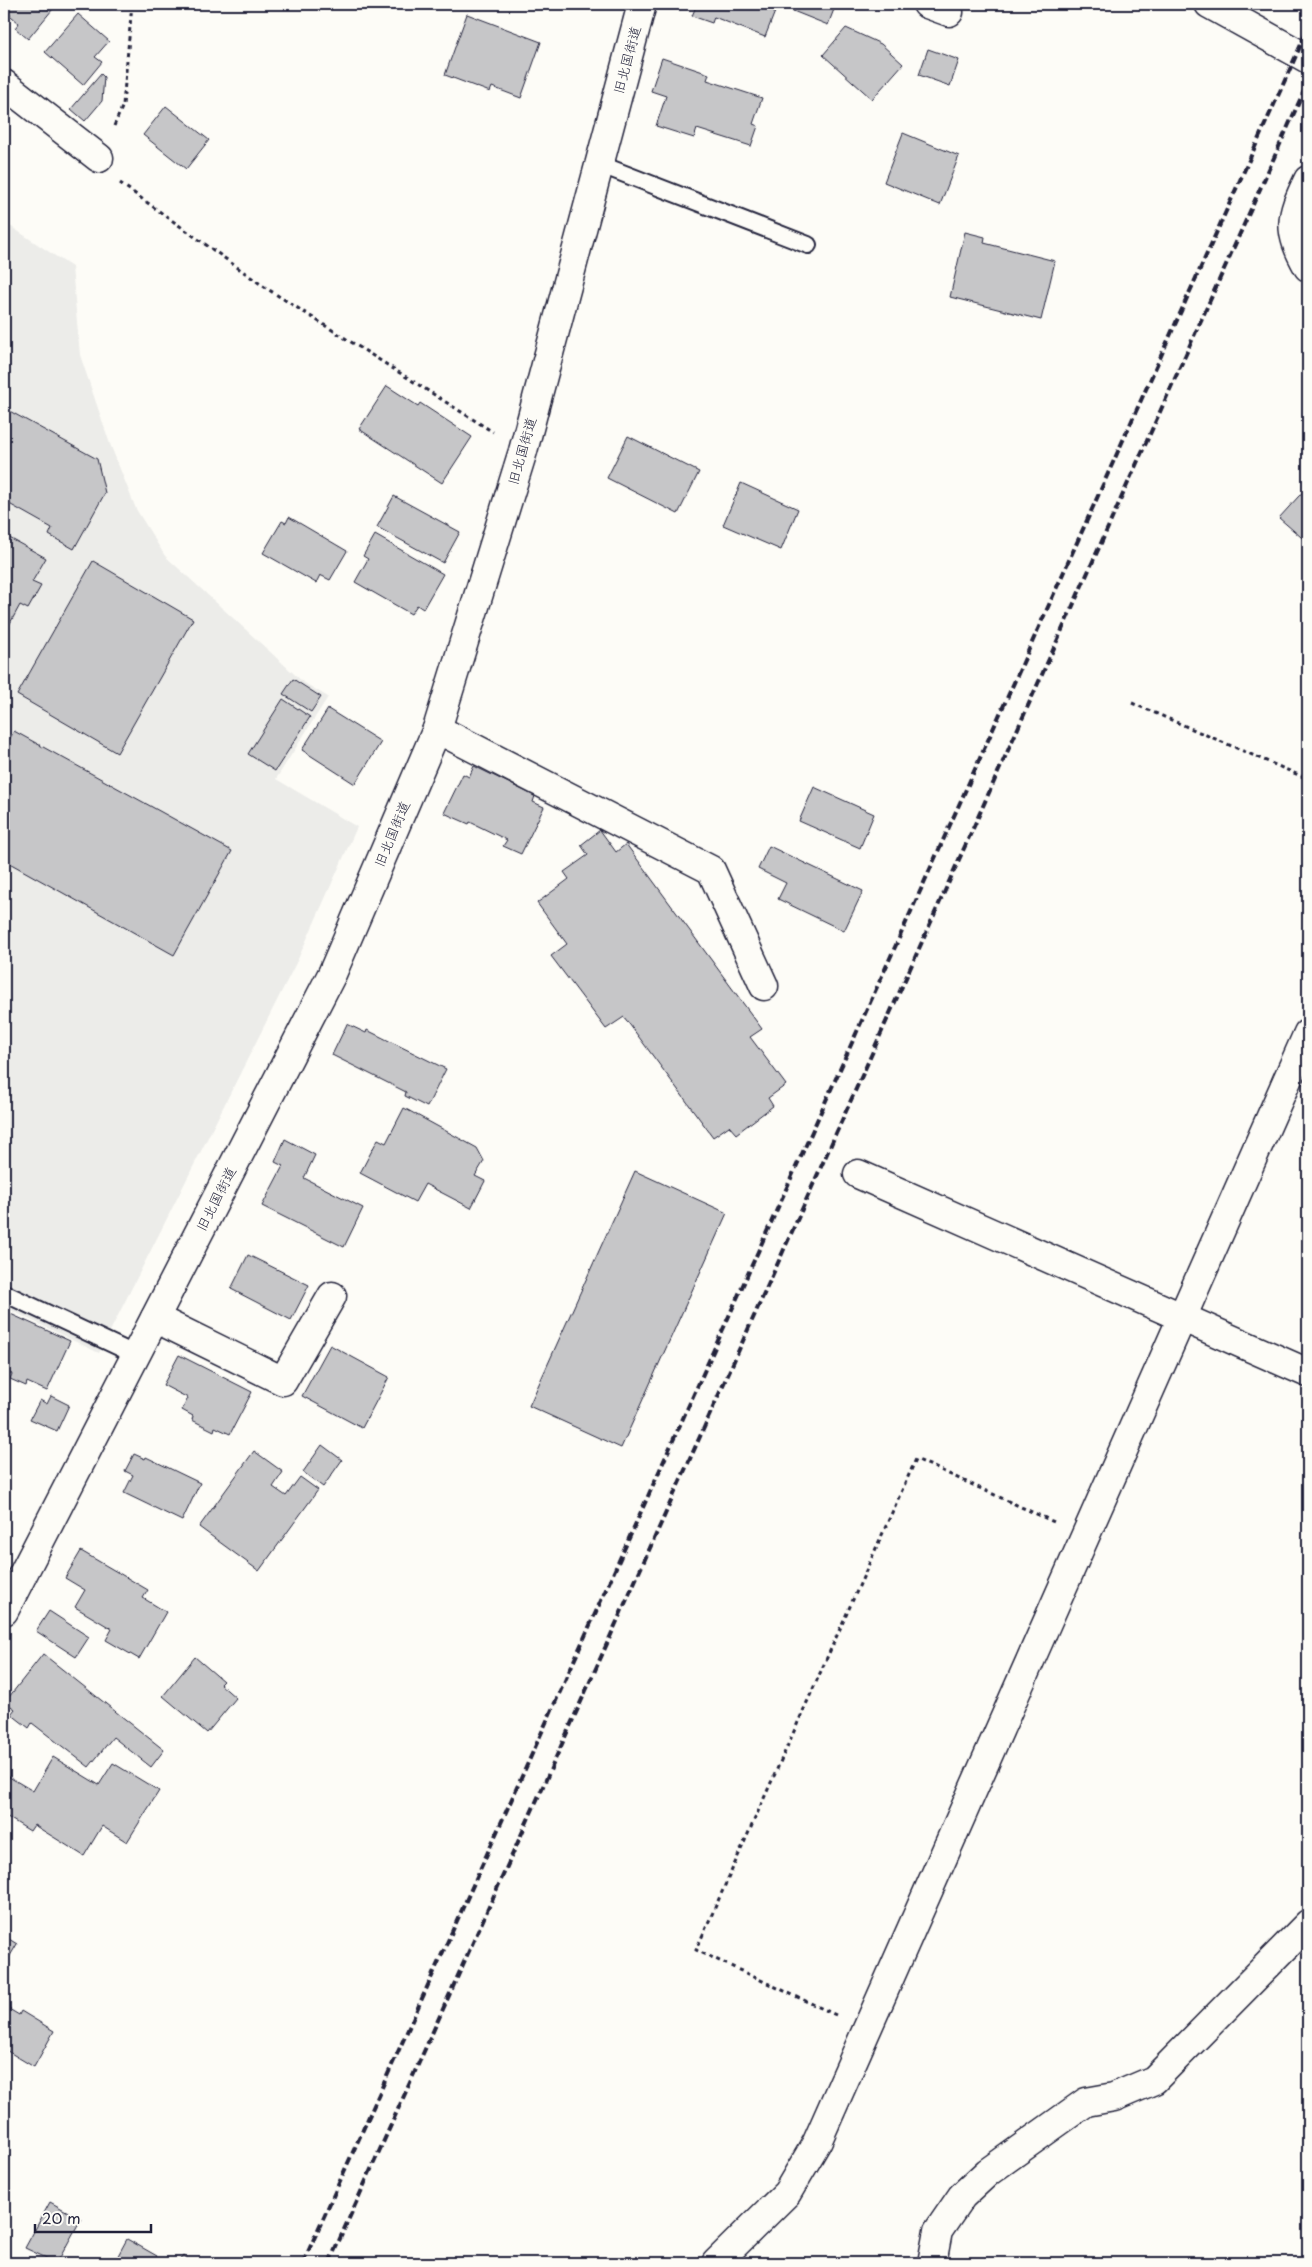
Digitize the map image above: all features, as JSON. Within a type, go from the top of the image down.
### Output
[{"type":"street","name":"旧北国街道","points":[[4,1611],[332,974],[437,729],[523,451],[642,4]]},
{"type":"street","points":[[1209,4],[1308,60]]},
{"type":"street","points":[[4,84],[99,158]]},
{"type":"street","points":[[1308,180],[1296,205],[1292,227],[1300,252],[1308,266]]},
{"type":"street","points":[[437,729],[711,870],[764,986]]},
{"type":"street","points":[[716,2263],[787,2193],[817,2142],[1308,1034]]},
{"type":"street","points":[[858,1174],[1308,1373]]},
{"type":"street","points":[[155,1318],[283,1382],[332,1296]]},
{"type":"street","points":[[932,2263],[938,2231],[962,2196],[988,2172],[1086,2102],[1114,2097],[1154,2080],[1308,1924]]},
{"type":"lane","points":[[599,164],[808,245]]},
{"type":"lane","points":[[4,1292],[136,1355]]},
{"type":"path","points":[[132,4],[123,106],[99,158],[109,176],[266,288],[523,451]]},
{"type":"path","points":[[1132,704],[1308,779]]},
{"type":"path","points":[[867,2029],[696,1950],[916,1459],[1084,1536]]},
{"type":"shaded area","points":[[4,222],[72,267],[80,355],[110,444],[136,509],[165,556],[303,682],[328,697],[276,779],[357,827],[298,959],[99,1353],[4,1307]]},
{"type":"building","points":[[8,4],[57,4],[28,39],[15,28],[19,23],[4,10]]},
{"type":"building","points":[[697,4],[778,4],[765,37],[714,17],[712,23],[692,16]]},
{"type":"building","points":[[795,4],[836,4],[828,25],[793,11]]},
{"type":"building","points":[[78,14],[109,41],[95,57],[102,62],[83,85],[45,52]]},
{"type":"building","points":[[467,14],[541,42],[521,98],[492,87],[490,92],[445,75]]},
{"type":"building","points":[[846,28],[881,44],[903,64],[872,99],[823,55]]},
{"type":"building","points":[[928,49],[959,60],[950,86],[919,75]]},
{"type":"building","points":[[662,58],[709,74],[707,80],[762,98],[753,124],[758,126],[751,146],[697,129],[694,138],[656,126],[666,96],[651,91]]},
{"type":"building","points":[[101,74],[104,77],[102,101],[85,121],[71,109]]},
{"type":"building","points":[[166,106],[209,140],[186,169],[143,135]]},
{"type":"building","points":[[903,133],[959,156],[940,205],[884,182]]},
{"type":"building","points":[[965,232],[985,237],[984,243],[1055,261],[1041,320],[950,297]]},
{"type":"building","points":[[387,386],[418,406],[420,403],[472,437],[442,483],[359,429]]},
{"type":"building","points":[[4,408],[97,459],[105,493],[74,549],[49,535],[52,528],[4,501]]},
{"type":"building","points":[[628,436],[699,472],[678,514],[607,478]]},
{"type":"building","points":[[741,483],[798,509],[781,550],[723,525]]},
{"type":"building","points":[[1308,486],[1308,543],[1279,518]]},
{"type":"building","points":[[394,496],[460,532],[443,563],[377,527]]},
{"type":"building","points":[[289,517],[347,551],[330,580],[320,575],[316,583],[263,553],[282,521],[286,523]]},
{"type":"building","points":[[4,535],[46,558],[32,582],[41,586],[28,609],[20,605],[8,627],[4,625]]},
{"type":"building","points":[[375,535],[443,574],[423,609],[417,605],[411,614],[355,582],[368,559],[363,556]]},
{"type":"building","points":[[93,561],[193,619],[117,753],[17,695]]},
{"type":"building","points":[[293,679],[321,697],[311,712],[283,694]]},
{"type":"building","points":[[283,699],[310,717],[275,771],[248,754]]},
{"type":"building","points":[[328,709],[381,742],[355,784],[302,750]]},
{"type":"building","points":[[14,731],[232,851],[174,955],[4,860],[4,749]]},
{"type":"building","points":[[474,766],[535,796],[533,802],[544,807],[521,854],[503,846],[507,840],[470,822],[469,824],[444,813],[463,774],[469,777]]},
{"type":"building","points":[[814,787],[874,814],[860,848],[799,821]]},
{"type":"building","points":[[600,830],[616,852],[626,844],[762,1029],[750,1037],[786,1085],[768,1098],[773,1106],[736,1134],[729,1126],[713,1137],[624,1017],[606,1029],[551,956],[567,944],[537,903],[569,879],[564,872],[588,855],[581,845]]},
{"type":"building","points":[[769,846],[863,891],[844,931],[778,899],[786,883],[758,869]]},
{"type":"building","points":[[347,1024],[366,1033],[367,1030],[446,1069],[427,1107],[405,1096],[406,1092],[332,1055]]},
{"type":"building","points":[[404,1108],[477,1148],[484,1161],[475,1176],[485,1181],[471,1208],[425,1184],[415,1202],[360,1173],[378,1139],[386,1143]]},
{"type":"building","points":[[285,1139],[315,1155],[304,1178],[363,1208],[344,1247],[262,1206],[283,1166],[275,1162]]},
{"type":"building","points":[[635,1171],[727,1213],[621,1448],[529,1406]]},
{"type":"building","points":[[248,1255],[309,1285],[291,1320],[231,1289]]},
{"type":"building","points":[[4,1311],[70,1341],[47,1391],[27,1382],[26,1386],[10,1379],[12,1374],[4,1370]]},
{"type":"building","points":[[330,1345],[389,1377],[362,1428],[302,1396]]},
{"type":"building","points":[[179,1355],[252,1392],[230,1434],[215,1427],[214,1431],[192,1420],[193,1416],[182,1410],[188,1398],[163,1385]]},
{"type":"building","points":[[51,1396],[69,1405],[57,1431],[30,1419],[40,1400],[47,1404]]},
{"type":"building","points":[[322,1445],[342,1460],[323,1487],[303,1472]]},
{"type":"building","points":[[254,1451],[283,1472],[273,1487],[286,1496],[300,1477],[318,1490],[259,1571],[199,1527]]},
{"type":"building","points":[[134,1454],[145,1459],[146,1457],[200,1483],[182,1521],[124,1493],[133,1475],[125,1471]]},
{"type":"building","points":[[81,1551],[148,1590],[143,1598],[166,1612],[139,1659],[106,1640],[112,1629],[75,1607],[85,1590],[65,1578]]},
{"type":"building","points":[[49,1611],[89,1637],[76,1657],[36,1631]]},
{"type":"building","points":[[43,1654],[164,1750],[151,1767],[113,1737],[89,1767],[32,1723],[29,1728],[11,1714],[15,1709],[5,1702]]},
{"type":"building","points":[[195,1657],[223,1681],[220,1684],[236,1698],[207,1733],[163,1696]]},
{"type":"building","points":[[53,1757],[99,1785],[113,1763],[159,1791],[127,1842],[102,1826],[84,1856],[34,1825],[30,1831],[4,1815],[4,1774],[33,1791]]},
{"type":"building","points":[[4,1936],[17,1944],[4,1966]]},
{"type":"building","points":[[4,2006],[19,2015],[21,2011],[54,2031],[34,2067],[4,2049]]},
{"type":"building","points":[[50,2202],[81,2219],[57,2263],[25,2248]]},
{"type":"building","points":[[127,2239],[157,2256],[153,2263],[114,2263]]},
{"type":"building","points":[[183,2256],[191,2263],[177,2263]]},
{"type":"railway","points":[[303,2263],[1308,29]]},
{"type":"railway","points":[[329,2263],[1308,82]]}]
